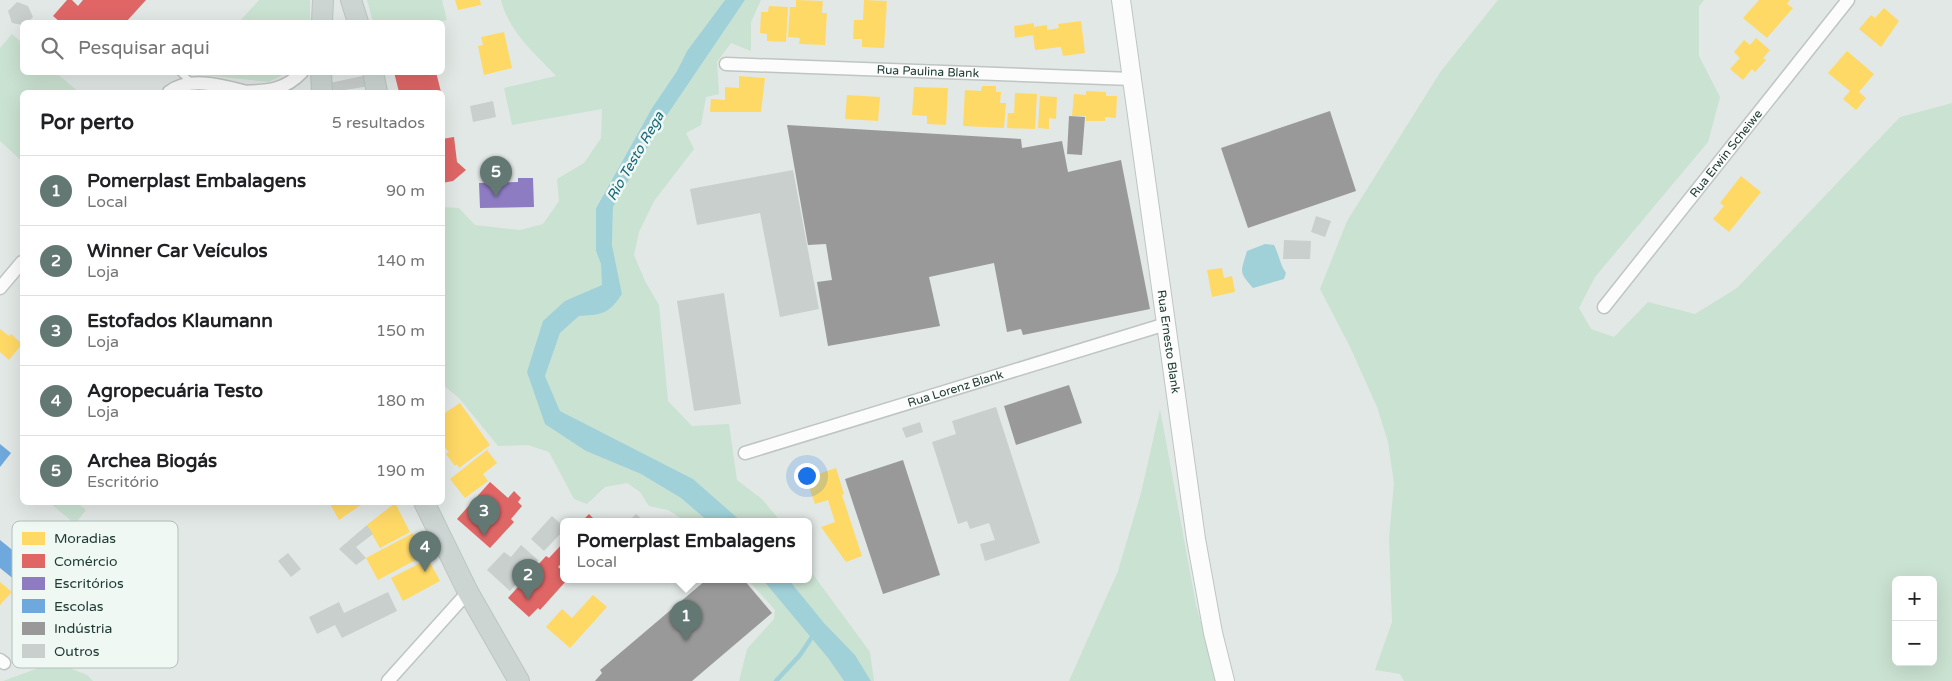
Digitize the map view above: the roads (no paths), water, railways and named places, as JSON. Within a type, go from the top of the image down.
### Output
[{"type":"main road","points":[[322,20],[323,0]]},
{"type":"main road","points":[[351,0],[357,20]]},
{"type":"main road","points":[[321,75],[322,90]]},
{"type":"main road","points":[[374,75],[377,90]]},
{"type":"main road","points":[[425,505],[468,592],[519,681]]},
{"type":"street","name":"Rua Ernesto Blank","points":[[1121,0],[1201,566],[1225,681]]},
{"type":"street","name":"Rua Erwin Scheiwe","points":[[1604,307],[1848,0]]},
{"type":"street","name":"Rua Paulina Blank","points":[[726,64],[1132,79]]},
{"type":"street","points":[[267,90],[284,87],[298,75]]},
{"type":"street","points":[[172,90],[179,86],[193,84],[233,90]]},
{"type":"street","points":[[0,288],[20,264]]},
{"type":"street","name":"Rua Lorenz Blank","points":[[745,453],[1166,324]]},
{"type":"street","points":[[388,681],[468,592]]},
{"type":"lane","points":[[183,75],[193,84]]},
{"type":"water","name":"Rio Testo Rega","points":[[725,0],[745,0],[663,121],[613,207],[612,245],[622,294],[609,309],[599,314],[579,316],[560,333],[545,376],[560,411],[693,479],[737,518],[704,518],[681,498],[641,474],[586,451],[545,424],[527,372],[543,321],[565,301],[602,285],[601,264],[596,251],[596,208],[652,108],[677,71],[687,51]]},
{"type":"water","points":[[1265,244],[1274,245],[1286,273],[1284,279],[1253,288],[1243,274],[1243,263],[1247,251]]},
{"type":"water","points":[[766,583],[791,583],[824,623],[855,655],[871,681],[844,681],[828,658]]},
{"type":"waterway","points":[[776,681],[800,655],[814,634]]},
{"type":"place","name":"Archea Biogás","points":[[496,197]]},
{"type":"place","name":"Estofados Klaumann","points":[[484,536]]},
{"type":"place","name":"Agropecuária Testo","points":[[425,572]]},
{"type":"place","name":"Winner Car Veículos","points":[[528,600]]},
{"type":"place","name":"Pomerplast Embalagens","points":[[686,641]]}]
